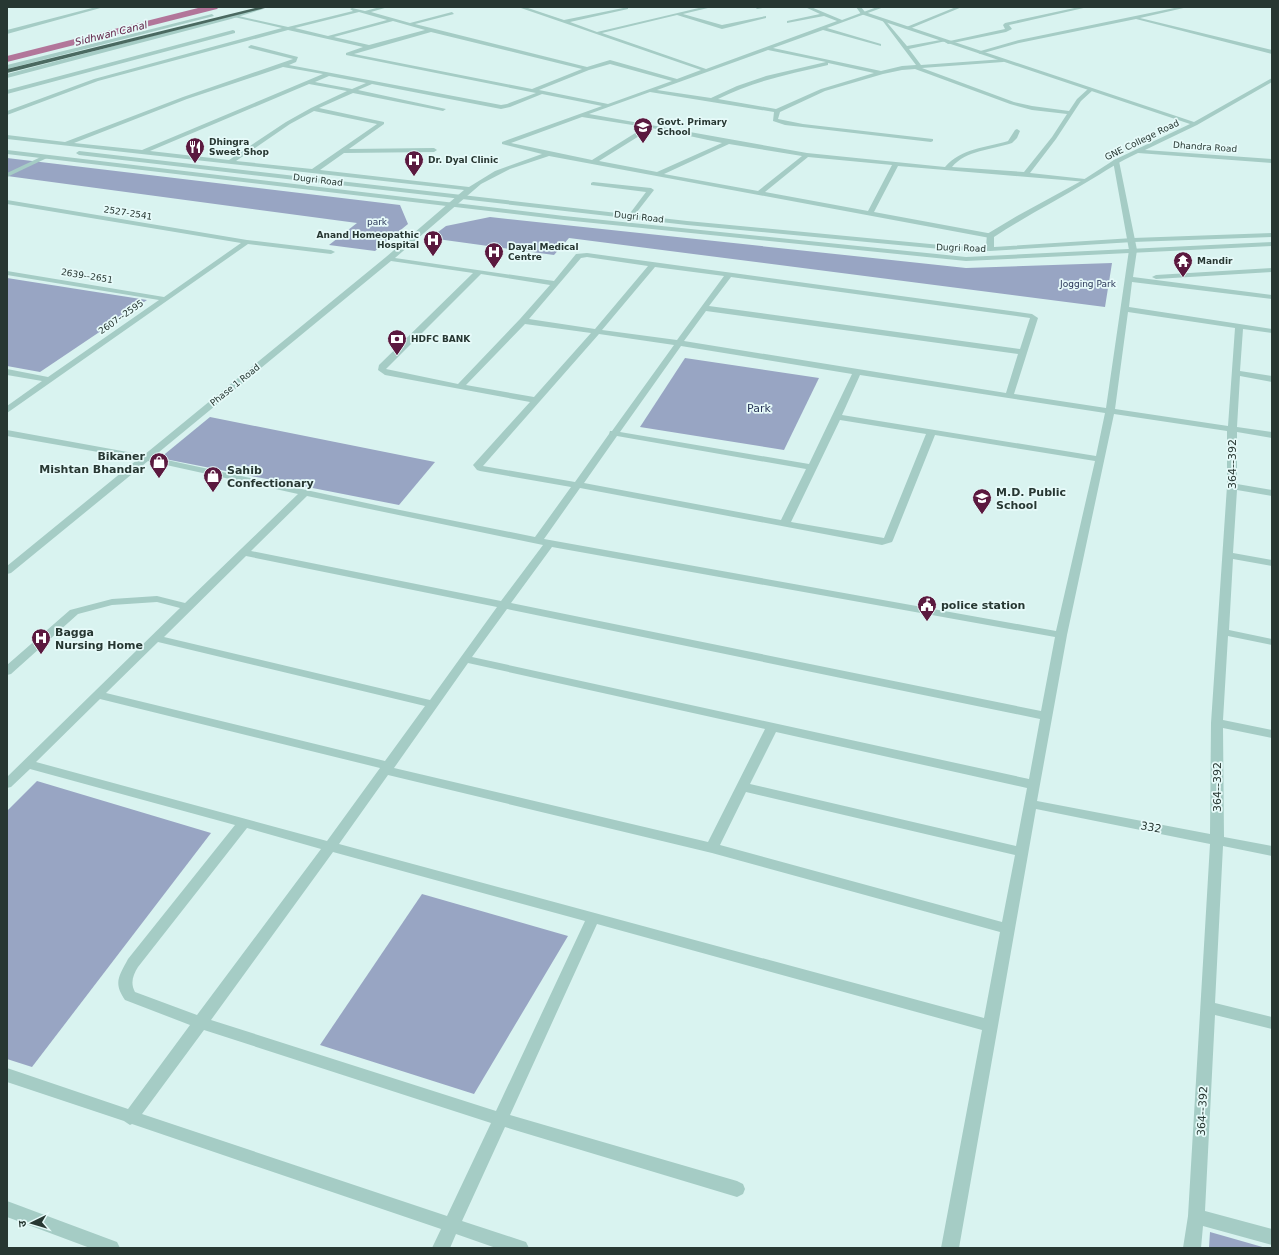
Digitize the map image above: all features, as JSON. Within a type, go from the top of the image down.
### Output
[{"type":"highway","points":[[243,11],[251,7]]},
{"type":"highway","points":[[7,71],[243,11],[267,7]]},
{"type":"street","points":[[7,28],[88,7]]},
{"type":"street","points":[[7,32],[98,7]]},
{"type":"street","points":[[7,67],[140,32],[251,7]]},
{"type":"street","points":[[344,7],[588,69]]},
{"type":"street","points":[[7,113],[96,80],[286,29],[362,11],[386,7]]},
{"type":"street","points":[[520,7],[705,70]]},
{"type":"street","points":[[564,22],[627,7]]},
{"type":"street","points":[[597,33],[710,7]]},
{"type":"street","points":[[757,8],[766,7]]},
{"type":"street","points":[[806,7],[841,21]]},
{"type":"street","points":[[858,7],[863,13],[906,28],[1195,124]]},
{"type":"street","points":[[882,7],[504,143],[550,154],[990,236],[990,248]]},
{"type":"street","points":[[906,28],[960,7]]},
{"type":"street","points":[[905,48],[1006,30],[1009,29],[1005,26],[1007,24],[1086,7]]},
{"type":"street","points":[[980,52],[1019,42],[1135,19],[1186,7]]},
{"type":"street","points":[[7,76],[236,16],[259,8]]},
{"type":"street","points":[[410,24],[452,13]]},
{"type":"street","points":[[678,14],[722,28],[764,17]]},
{"type":"street","points":[[789,22],[822,14]]},
{"type":"street","points":[[236,16],[286,29],[369,47]]},
{"type":"street","points":[[1135,19],[1272,52]]},
{"type":"street","points":[[326,38],[394,20]]},
{"type":"street","points":[[884,20],[919,66]]},
{"type":"street","points":[[821,28],[879,45]]},
{"type":"street","points":[[431,30],[348,54],[608,105]]},
{"type":"street","points":[[7,92],[65,75],[233,32]]},
{"type":"street","points":[[64,144],[185,98],[294,62],[296,58],[251,47]]},
{"type":"street","points":[[766,48],[881,73]]},
{"type":"street","points":[[650,90],[778,111],[824,90],[881,73],[919,66],[1003,60]]},
{"type":"street","points":[[534,90],[606,63],[613,63],[676,80]]},
{"type":"street","points":[[712,100],[749,82],[792,70],[830,63]]},
{"type":"street","points":[[283,65],[501,107],[508,106],[542,92]]},
{"type":"street","points":[[913,67],[1012,103],[1032,108],[1071,113]]},
{"type":"street","points":[[143,153],[328,74]]},
{"type":"street","points":[[65,75],[96,80]]},
{"type":"street","name":"GNE College Road","points":[[990,236],[1019,217],[1085,181],[1116,161],[1195,124],[1272,80]]},
{"type":"street","points":[[308,82],[443,108]]},
{"type":"street","points":[[230,162],[288,123],[313,109],[372,82]]},
{"type":"street","points":[[1026,174],[1054,138],[1079,100],[1090,90]]},
{"type":"street","points":[[313,109],[382,123],[313,172]]},
{"type":"street","points":[[778,111],[775,120],[785,123],[931,140]]},
{"type":"street","points":[[581,115],[651,126],[728,142],[807,155],[947,169],[1026,174],[1085,181]]},
{"type":"street","points":[[594,162],[651,126]]},
{"type":"street","points":[[947,169],[954,161],[965,156],[1010,142],[1014,138],[1017,131]]},
{"type":"street","points":[[7,137],[313,172],[470,188]]},
{"type":"street","points":[[658,174],[728,142]]},
{"type":"street","name":"Dugri Road","points":[[7,145],[631,216],[916,246],[990,248],[1272,244]]},
{"type":"street","points":[[343,150],[434,150]]},
{"type":"street","name":"Dhandra Road","points":[[1136,151],[1272,161]]},
{"type":"street","name":"Dugri Road","points":[[7,152],[564,218],[941,257],[979,258],[1272,235]]},
{"type":"street","name":"Phase 1 Road","points":[[7,571],[147,458],[388,259],[470,188],[482,179],[494,173],[550,154]]},
{"type":"street","points":[[760,193],[807,155]]},
{"type":"street","points":[[7,175],[44,157]]},
{"type":"street","points":[[950,1248],[1060,635],[1110,412],[1133,245],[1116,161]]},
{"type":"street","points":[[870,214],[896,164]]},
{"type":"street","points":[[593,184],[651,190],[631,216]]},
{"type":"street","name":"2527-2541","points":[[7,202],[247,242],[331,252]]},
{"type":"street","name":"2607--2595","points":[[7,410],[247,242]]},
{"type":"street","points":[[460,387],[523,321],[579,256],[583,255],[1027,314],[1034,318],[1010,396]]},
{"type":"street","points":[[388,259],[555,283]]},
{"type":"street","points":[[653,264],[597,331],[478,466],[480,468],[578,484],[886,541],[888,540],[931,433]]},
{"type":"street","points":[[1129,279],[1272,270]]},
{"type":"street","points":[[479,272],[382,367],[382,370],[385,372],[460,387],[536,400]]},
{"type":"street","name":"2639--2651","points":[[7,273],[164,299]]},
{"type":"street","points":[[130,1118],[387,768],[502,605],[543,542],[578,484],[613,433],[730,274]]},
{"type":"street","points":[[1129,279],[1272,297]]},
{"type":"street","points":[[704,308],[1024,352]]},
{"type":"street","points":[[1125,309],[1272,331]]},
{"type":"street","points":[[523,321],[679,343],[1110,412],[1272,435]]},
{"type":"street","name":"364--392","points":[[1192,1248],[1196,1216],[1217,839],[1217,723],[1232,486],[1232,429],[1239,326]]},
{"type":"street","points":[[7,372],[48,380]]},
{"type":"street","points":[[784,523],[811,467],[838,417],[857,372]]},
{"type":"street","points":[[1236,373],[1272,379]]},
{"type":"street","points":[[838,417],[1099,459]]},
{"type":"street","points":[[7,432],[147,458],[385,510],[543,542],[1060,635]]},
{"type":"street","points":[[613,433],[811,467]]},
{"type":"street","points":[[1232,486],[1272,493]]},
{"type":"street","points":[[7,784],[304,492]]},
{"type":"street","points":[[243,552],[1046,716]]},
{"type":"street","points":[[1228,555],[1272,563]]},
{"type":"street","points":[[7,671],[74,612],[112,602],[157,599],[188,607]]},
{"type":"street","points":[[1223,632],[1272,642]]},
{"type":"street","points":[[156,638],[432,704]]},
{"type":"street","points":[[464,659],[1034,786]]},
{"type":"street","points":[[98,695],[712,848],[1008,929]]},
{"type":"street","points":[[1217,723],[1272,734]]},
{"type":"street","points":[[712,848],[772,727]]},
{"type":"street","points":[[27,764],[990,1026]]},
{"type":"street","points":[[742,787],[1022,852]]},
{"type":"street","name":"332","points":[[1030,804],[1217,839],[1272,851]]},
{"type":"street","points":[[244,823],[133,963],[124,980],[125,989],[130,996],[201,1023],[500,1119],[737,1189]]},
{"type":"street","points":[[441,1248],[593,918]]},
{"type":"street","points":[[1208,1007],[1272,1023]]},
{"type":"street","points":[[7,1075],[130,1118],[520,1248]]},
{"type":"street","points":[[7,1209],[111,1248]]},
{"type":"street","points":[[1196,1216],[1272,1237]]},
{"type":"green space","name":"park","points":[[7,158],[400,205],[408,224],[375,251],[329,245],[357,223],[7,176]]},
{"type":"green space","name":"Jogging Park","points":[[490,217],[966,268],[1112,263],[1105,307],[569,238],[554,255],[430,238],[446,226]]},
{"type":"green space","points":[[7,278],[147,300],[40,372],[7,366]]},
{"type":"green space","name":"Park","points":[[685,358],[819,378],[784,450],[640,427]]},
{"type":"green space","points":[[210,417],[435,462],[399,505],[160,458]]},
{"type":"green space","points":[[37,781],[211,833],[32,1067],[7,1059],[7,811]]},
{"type":"green space","points":[[422,894],[568,936],[474,1094],[320,1045]]},
{"type":"green space","points":[[1210,1232],[1266,1248],[1209,1248]]},
{"type":"waterway","name":"Sidhwan Canal","points":[[7,59],[214,7]]},
{"type":"place","name":"Govt. Primary School","points":[[643,144]]},
{"type":"place","name":"Dhingra Sweet Shop","points":[[195,164]]},
{"type":"place","name":"Dr. Dyal Clinic","points":[[414,177]]},
{"type":"place","name":"Anand Homeopathic Hospital","points":[[433,257]]},
{"type":"place","name":"Dayal Medical Centre","points":[[494,269]]},
{"type":"place","name":"Mandir","points":[[1183,278]]},
{"type":"place","name":"HDFC BANK","points":[[397,356]]},
{"type":"place","name":"Bikaner Mishtan Bhandar","points":[[159,479]]},
{"type":"place","name":"Sahib Confectionary","points":[[213,493]]},
{"type":"place","name":"M.D. Public School","points":[[982,515]]},
{"type":"place","name":"police station","points":[[927,622]]},
{"type":"place","name":"Bagga Nursing Home","points":[[41,655]]}]
